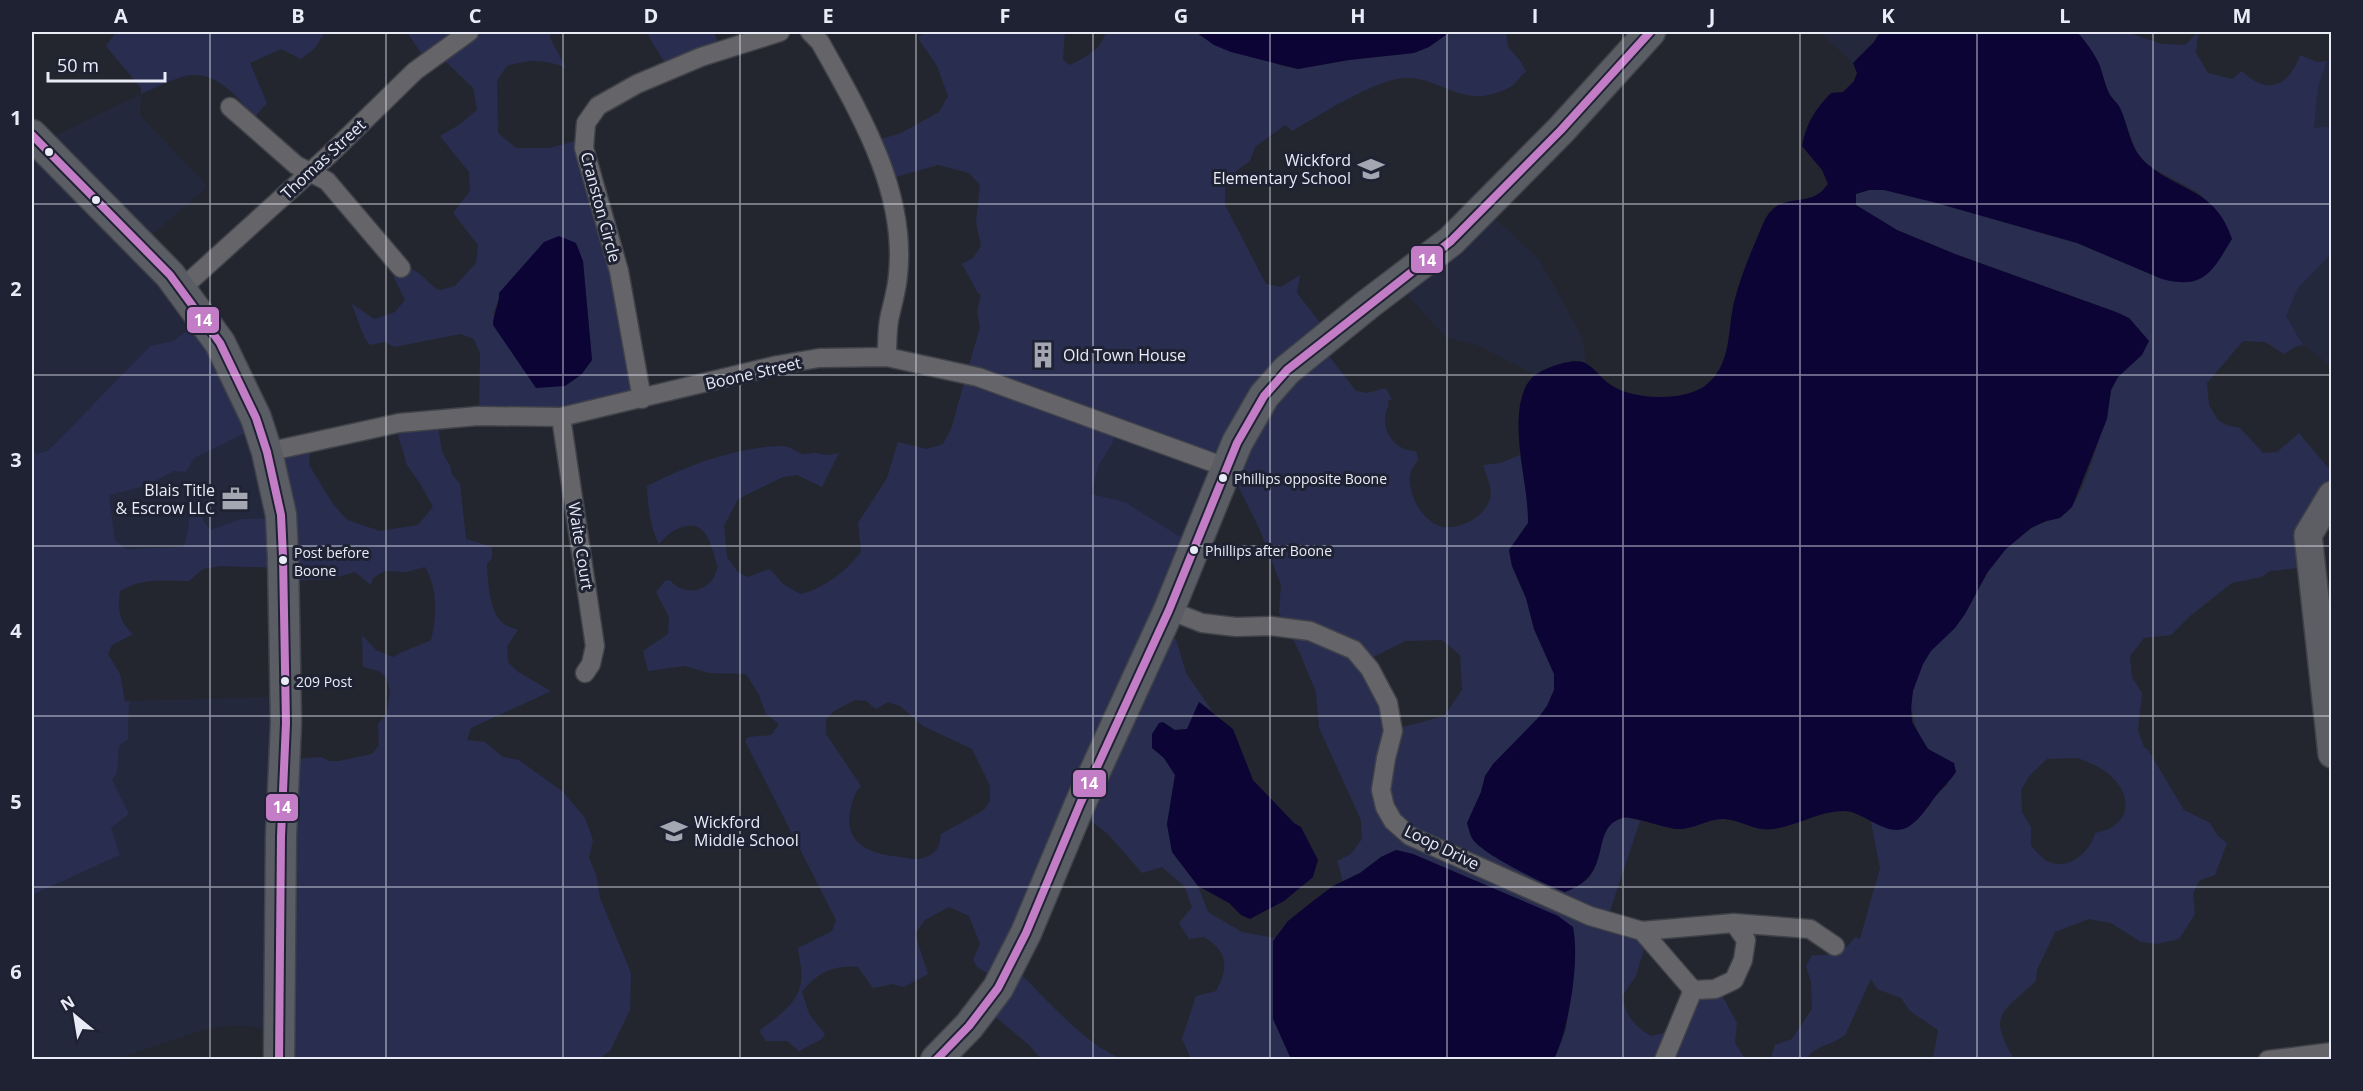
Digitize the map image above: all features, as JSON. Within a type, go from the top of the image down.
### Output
[{"type":"main road","points":[[936,1059],[969,1026],[1003,979],[1026,933],[1080,804],[1169,610],[1237,443],[1264,396],[1287,370],[1367,304],[1451,241],[1561,130],[1650,32]]},
{"type":"main road","points":[[32,135],[170,275],[220,343],[256,418],[267,452],[281,515],[286,723],[281,836],[279,1059]]},
{"type":"street","name":"Thomas Street","points":[[180,290],[311,172],[415,71],[469,32]]},
{"type":"street","name":"Cranston Circle","points":[[642,399],[619,271],[584,148],[586,123],[598,106],[637,84],[700,57],[780,32]]},
{"type":"street","points":[[810,32],[819,42],[863,121],[891,195],[897,237],[898,274],[889,323],[887,357]]},
{"type":"street","points":[[230,107],[296,165],[327,181],[401,268]]},
{"type":"street","name":"Boone Street","points":[[267,452],[399,423],[455,417],[561,417],[778,365],[819,358],[887,357],[978,377],[1228,468]]},
{"type":"street","name":"Waite Court","points":[[561,417],[595,646],[591,664],[585,673]]},
{"type":"street","points":[[2331,495],[2308,535],[2325,626],[2331,754]]},
{"type":"street","name":"Loop Drive","points":[[1169,610],[1202,623],[1236,627],[1271,626],[1310,631],[1354,650],[1370,669],[1388,703],[1393,731],[1381,790],[1385,807],[1393,821],[1410,836],[1590,916],[1642,931],[1734,923],[1810,929],[1834,946]]},
{"type":"street","points":[[1693,990],[1715,989],[1734,980],[1743,960],[1746,940],[1734,923]]},
{"type":"street","points":[[1642,931],[1693,990]]},
{"type":"street","points":[[1664,1059],[1693,990]]},
{"type":"street","points":[[2268,1059],[2331,1052]]},
{"type":"shaded area","points":[[116,32],[325,32],[314,49],[301,59],[281,49],[250,63],[267,103],[254,118],[225,86],[206,77],[185,76],[141,94],[141,88],[106,46]]},
{"type":"shaded area","points":[[407,32],[551,32],[550,38],[566,68],[537,61],[507,66],[497,80],[498,133],[516,148],[550,148],[582,139],[641,394],[561,416],[479,414],[480,354],[474,339],[460,334],[394,347],[385,342],[370,345],[367,341],[351,303],[374,319],[395,312],[405,300],[394,278],[396,269],[410,268],[440,290],[455,286],[476,263],[478,245],[453,213],[470,191],[469,172],[440,136],[459,125],[477,110],[473,88],[438,54],[425,59]],"holes":[[[583,261],[592,360],[581,375],[493,314],[499,298]]]},
{"type":"shaded area","points":[[648,32],[714,32],[718,43],[668,68]]},
{"type":"shaded area","points":[[925,32],[1065,32],[1063,60],[1070,65],[1097,48],[1106,32],[1196,32],[1200,36],[1282,66],[1298,69],[1349,60],[1414,53],[1429,47],[1450,32],[1506,32],[1508,47],[1526,72],[1511,87],[1494,94],[1477,96],[1466,95],[1414,78],[1390,80],[1377,85],[1292,131],[1285,125],[1255,147],[1250,161],[1232,174],[1225,186],[1225,205],[1266,284],[1281,287],[1300,275],[1297,293],[1328,333],[1319,343],[1356,391],[1367,393],[1386,388],[1392,400],[1388,400],[1385,425],[1390,437],[1398,446],[1416,451],[1418,459],[1412,469],[1410,483],[1418,507],[1429,520],[1443,527],[1451,527],[1467,523],[1481,514],[1490,500],[1491,492],[1483,465],[1500,463],[1520,455],[1528,506],[1528,523],[1509,550],[1512,566],[1526,598],[1534,629],[1554,674],[1554,690],[1547,706],[1538,718],[1485,776],[1481,792],[1467,823],[1471,835],[1474,841],[1491,854],[1565,892],[1579,885],[1594,871],[1603,836],[1610,824],[1625,817],[1640,821],[1607,920],[1648,936],[1636,976],[1622,996],[1625,1009],[1635,1024],[1651,1036],[1684,1029],[1695,991],[1718,988],[1737,1023],[1735,1043],[1745,1059],[1554,1059],[1566,1030],[1575,957],[1558,916],[1413,854],[1396,850],[1343,881],[1337,861],[1351,854],[1362,839],[1361,820],[1319,728],[1316,692],[1279,612],[1281,585],[1259,528],[1236,482],[1116,433],[1099,465],[1091,494],[1125,502],[1190,543],[1165,639],[1176,639],[1186,673],[1212,711],[1199,702],[1187,729],[1175,730],[1152,748],[1164,758],[1175,775],[1167,824],[1172,852],[1198,886],[1208,912],[1242,932],[1275,938],[1273,1019],[1291,1059],[1191,1059],[1182,1039],[1196,996],[1216,991],[1220,983],[1224,967],[1222,954],[1212,942],[1204,937],[1189,939],[1179,923],[1192,907],[1185,887],[1162,867],[1142,873],[1108,834],[1086,817],[1020,973],[1081,1033],[1109,1053],[1122,1059],[1041,1059],[1028,1044],[992,1014],[1010,987],[977,967],[973,960],[980,944],[969,916],[949,907],[925,920],[915,934],[928,974],[904,987],[893,984],[873,988],[858,967],[841,967],[826,971],[807,985],[802,992],[809,1014],[825,1034],[822,1039],[799,1051],[787,1041],[766,1041],[759,1031],[791,1004],[799,990],[802,974],[798,948],[832,931],[836,920],[745,741],[748,737],[771,735],[779,724],[766,714],[758,693],[746,674],[709,673],[684,666],[648,671],[643,651],[668,634],[669,617],[656,592],[665,581],[670,580],[685,590],[702,588],[713,579],[718,567],[706,535],[695,526],[675,530],[659,544],[650,516],[647,486],[712,459],[763,447],[784,446],[805,454],[839,453],[822,487],[797,475],[783,477],[738,499],[724,526],[727,557],[738,572],[747,577],[770,569],[783,584],[800,594],[818,588],[834,578],[861,552],[858,523],[887,478],[898,442],[927,449],[943,444],[951,429],[980,327],[977,311],[981,295],[962,264],[973,258],[981,246],[976,222],[980,185],[969,173],[938,165],[885,180],[871,142],[901,133],[939,112],[948,96],[937,66],[918,38]],"holes":[[[1442,640],[1460,655],[1462,690],[1444,716],[1392,730],[1364,662],[1405,641]],[[855,700],[866,701],[876,709],[888,702],[900,706],[923,726],[972,749],[990,786],[990,801],[984,810],[941,834],[938,848],[928,856],[912,859],[868,850],[860,845],[850,830],[849,820],[853,798],[861,786],[826,734],[826,719],[834,711]]]},
{"type":"shaded area","points":[[1196,32],[1450,32],[1429,47],[1414,53],[1349,60],[1298,69],[1231,52],[1214,45]]},
{"type":"shaded area","points":[[1819,32],[1880,32],[1874,42],[1853,63]]},
{"type":"shaded area","points":[[1880,32],[2077,32],[2098,62],[2111,97],[2120,108],[2132,143],[2140,156],[2157,172],[2206,200],[2225,222],[2232,239],[2219,261],[2205,276],[2188,282],[2176,282],[2162,279],[2077,243],[1933,202],[1884,190],[1869,190],[1856,194],[1856,205],[1897,230],[1955,254],[2116,312],[2129,318],[2149,341],[2142,355],[2118,377],[2111,390],[2107,419],[2072,507],[2060,518],[2031,528],[2006,549],[1987,573],[1955,628],[1931,651],[1923,664],[1913,691],[1912,722],[1928,749],[1954,763],[1956,772],[1916,821],[1900,830],[1892,830],[1852,812],[1844,811],[1826,813],[1773,829],[1760,829],[1737,821],[1718,819],[1689,828],[1676,829],[1632,818],[1622,818],[1612,824],[1606,832],[1591,874],[1581,884],[1565,892],[1491,855],[1474,841],[1467,823],[1481,792],[1485,776],[1493,764],[1538,718],[1547,706],[1554,690],[1554,674],[1534,629],[1526,598],[1512,566],[1509,550],[1528,523],[1519,435],[1520,405],[1526,386],[1540,372],[1555,365],[1578,361],[1587,364],[1620,390],[1645,396],[1685,394],[1706,385],[1714,377],[1727,347],[1739,285],[1767,216],[1782,203],[1813,197],[1828,184],[1822,170],[1802,146],[1809,124],[1820,105],[1831,93],[1843,92],[1854,81],[1857,73],[1853,63],[1874,42]]},
{"type":"shaded area","points":[[2077,32],[2132,32],[2132,34],[2162,44],[2185,45],[2198,32],[2196,53],[2208,73],[2232,79],[2242,71],[2260,84],[2268,85],[2283,81],[2290,75],[2300,55],[2317,62],[2327,61],[2318,87],[2314,128],[2331,126],[2331,254],[2298,288],[2286,316],[2303,345],[2284,354],[2265,342],[2243,341],[2207,383],[2209,405],[2218,420],[2226,425],[2240,428],[2263,453],[2277,452],[2299,433],[2331,471],[2331,492],[2309,567],[2270,571],[2261,577],[2232,583],[2190,616],[2171,635],[2144,638],[2130,656],[2132,677],[2142,693],[2138,730],[2144,747],[2184,810],[2210,823],[2218,836],[2227,843],[2215,875],[2200,880],[2193,893],[2195,914],[2179,939],[2156,944],[2141,942],[2111,923],[2089,919],[2055,932],[2037,970],[2036,981],[2014,1000],[2002,1015],[2001,1032],[2014,1059],[1933,1059],[1938,1030],[1910,1011],[1901,998],[1877,989],[1871,979],[1845,1035],[1814,1051],[1806,1059],[1770,1060],[1775,1045],[1792,1039],[1812,1009],[1811,982],[1806,966],[1812,955],[1837,953],[1855,937],[1860,939],[1880,868],[1871,822],[1876,823],[1928,808],[1936,795],[1947,785],[1954,763],[1927,747],[1915,724],[1912,711],[1914,685],[1924,661],[1931,650],[1961,618],[2000,555],[2032,528],[2057,518],[2071,508],[2082,488],[2093,459],[2113,387],[2124,369],[2149,341],[2129,318],[2116,312],[1955,254],[1897,230],[1856,205],[1856,194],[1869,190],[1884,190],[1933,202],[2077,243],[2162,279],[2208,202],[2197,192],[2156,170],[2136,151],[2119,106],[2109,94],[2099,64]],"holes":[[[2077,758],[2110,775],[2121,788],[2126,805],[2121,820],[2114,826],[2095,833],[2089,846],[2078,858],[2071,862],[2057,864],[2049,862],[2031,846],[2031,827],[2022,812],[2021,790],[2030,775],[2047,759]]]},
{"type":"shaded area","points":[[2331,58],[2331,126],[2314,128],[2318,87],[2327,61]]},
{"type":"shaded area","points":[[141,94],[140,114],[144,120],[203,181],[206,188],[142,244],[201,320],[173,341],[150,346],[49,450],[37,454],[32,451],[32,147]]},
{"type":"shaded area","points":[[1491,215],[1539,259],[1582,337],[1586,363],[1572,360],[1536,375],[1477,345],[1446,338],[1397,283]]},
{"type":"shaded area","points":[[559,236],[576,243],[583,261],[592,360],[581,375],[565,386],[536,388],[493,325],[493,321],[499,293],[544,242]]},
{"type":"shaded area","points":[[2331,254],[2331,366],[2303,345],[2286,316],[2298,288]]},
{"type":"shaded area","points":[[201,320],[256,428],[194,458],[186,472],[174,471],[145,486],[109,495],[115,540],[126,549],[182,547],[185,544],[191,511],[200,507],[204,523],[211,530],[240,519],[279,518],[268,453],[311,442],[309,465],[333,504],[347,520],[380,531],[418,525],[433,507],[407,465],[396,428],[437,419],[442,452],[452,474],[460,484],[466,539],[492,547],[492,558],[487,564],[492,605],[504,624],[518,630],[507,646],[508,662],[518,672],[551,691],[471,728],[467,740],[485,742],[503,757],[519,760],[563,792],[585,818],[593,840],[589,858],[596,874],[600,898],[631,973],[630,1010],[610,1051],[597,1060],[277,1059],[283,760],[321,757],[330,761],[339,761],[372,754],[379,745],[378,724],[387,713],[390,690],[386,677],[379,671],[363,667],[362,635],[376,650],[393,657],[431,640],[435,603],[432,584],[425,567],[406,572],[385,571],[373,578],[371,585],[355,572],[331,579],[288,581],[280,568],[221,566],[203,569],[189,581],[145,582],[120,591],[120,615],[133,634],[112,645],[108,654],[120,674],[125,702],[129,701],[128,739],[119,746],[117,773],[112,780],[129,814],[111,828],[120,855],[32,895],[32,451],[37,454],[49,450],[150,346],[173,341]]},
{"type":"shaded area","points":[[256,428],[279,518],[240,519],[211,531],[204,524],[200,508],[191,511],[185,544],[182,547],[126,549],[115,540],[109,495],[145,486],[194,458]]},
{"type":"shaded area","points":[[1116,433],[1225,466],[1190,543],[1125,502],[1091,495],[1099,465]]},
{"type":"shaded area","points":[[278,697],[276,1029],[234,1025],[206,1029],[116,1059],[32,1059],[32,895],[120,855],[111,828],[129,814],[112,780],[117,773],[119,746],[128,739],[129,701]]},
{"type":"shaded area","points":[[1199,702],[1233,729],[1253,780],[1294,823],[1301,827],[1318,860],[1313,877],[1284,901],[1250,919],[1241,915],[1229,903],[1198,886],[1172,852],[1167,824],[1175,775],[1164,758],[1152,748],[1152,734],[1159,723],[1163,722],[1175,730],[1187,729]]},
{"type":"shaded area","points":[[1396,850],[1413,854],[1558,916],[1573,927],[1575,957],[1572,994],[1564,1030],[1554,1059],[1291,1059],[1273,1019],[1273,941],[1288,921],[1333,886],[1360,873],[1381,857]]},
{"type":"transit line","name":"14","points":[[936,1060],[969,1026],[998,988],[1026,933],[1080,804],[1169,610],[1237,443],[1264,396],[1287,370],[1451,241],[1561,130],[1650,32]]},
{"type":"transit line","name":"14","points":[[32,135],[170,275],[220,343],[256,418],[267,452],[281,515],[283,557],[286,723],[281,836],[279,1060]]},
{"type":"place","name":"Wickford Elementary School","points":[[1371,169]]},
{"type":"place","name":"Old Town House","points":[[1043,355]]},
{"type":"place","name":"Phillips opposite Boone","points":[[1223,478]]},
{"type":"place","name":"Blais Title & Escrow LLC","points":[[235,499]]},
{"type":"place","name":"Phillips after Boone","points":[[1194,550]]},
{"type":"place","name":"Post before Boone","points":[[283,560]]},
{"type":"place","name":"209 Post","points":[[285,681]]},
{"type":"place","name":"Wickford Middle School","points":[[674,831]]}]
